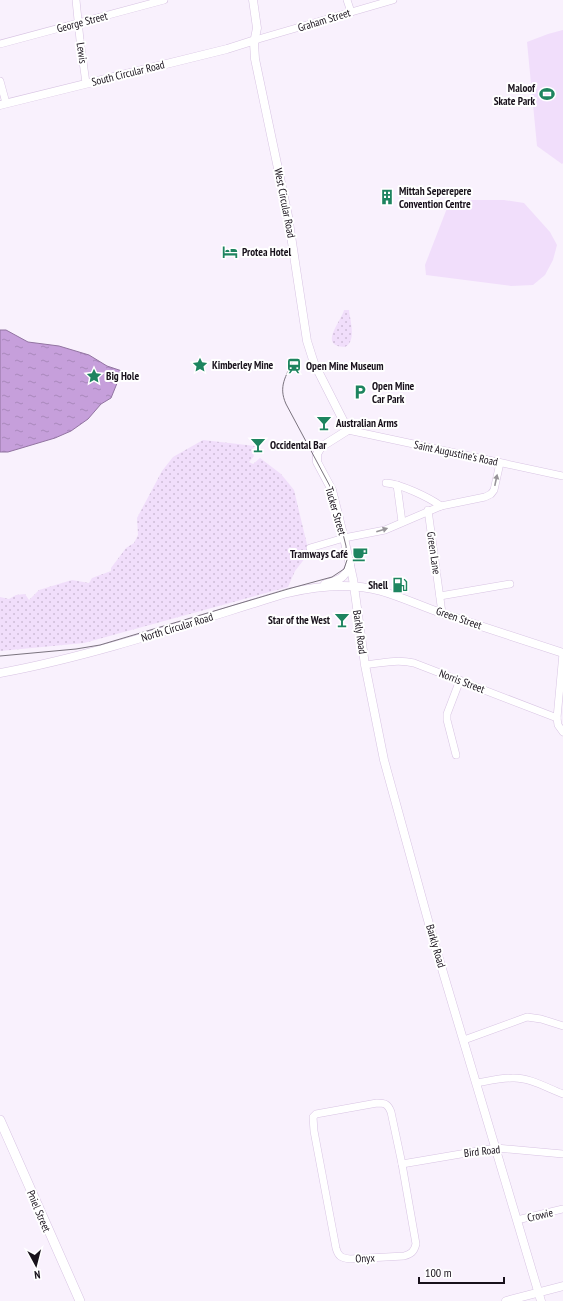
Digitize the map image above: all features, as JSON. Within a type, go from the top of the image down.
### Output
[{"type":"main road","name":"Pniel Street","points":[[0,1120],[80,1301]]},
{"type":"street","name":"Lewis","points":[[76,0],[86,83]]},
{"type":"street","name":"George Street","points":[[0,44],[164,0]]},
{"type":"street","name":"West Circular Road","points":[[253,0],[257,28],[254,47],[256,60],[288,216],[307,341],[314,363],[348,430]]},
{"type":"street","points":[[347,0],[351,12]]},
{"type":"street","name":"Graham Street","points":[[255,40],[393,0]]},
{"type":"street","name":"South Circular Road","points":[[3,104],[227,49],[255,40]]},
{"type":"street","points":[[0,82],[3,104]]},
{"type":"street","name":"Saint Augustine's Road","points":[[348,430],[563,476]]},
{"type":"street","name":"Tucker Street","points":[[348,430],[324,445],[317,452],[316,458],[332,490],[354,586]]},
{"type":"street","points":[[310,548],[344,538],[385,530],[428,510],[485,497],[491,494],[494,490],[500,463]]},
{"type":"street","points":[[386,483],[397,485],[428,498],[441,506]]},
{"type":"street","points":[[397,485],[402,522]]},
{"type":"street","name":"Green Lane","points":[[428,510],[442,613]]},
{"type":"street","points":[[301,590],[338,580],[344,576],[350,565]]},
{"type":"street","points":[[440,596],[510,584]]},
{"type":"street","name":"North Circular Road","points":[[0,673],[52,662],[123,643],[301,590],[330,586],[354,586]]},
{"type":"street","name":"Green Street","points":[[354,586],[380,590],[442,613],[563,653]]},
{"type":"street","name":"Barkly Road","points":[[354,586],[365,665],[384,760],[434,942],[540,1297]]},
{"type":"street","points":[[563,653],[557,718],[558,725],[563,732]]},
{"type":"street","name":"Norris Street","points":[[365,665],[403,661],[414,663],[557,718]]},
{"type":"street","points":[[456,755],[447,720],[447,714],[460,680]]},
{"type":"street","points":[[464,1040],[527,1017],[563,1026]]},
{"type":"street","points":[[477,1084],[502,1079],[518,1078],[563,1094]]},
{"type":"street","name":"Onyx","points":[[384,1103],[389,1106],[392,1112],[402,1164],[416,1244],[414,1251],[411,1254],[404,1256],[350,1259],[340,1257],[333,1232],[314,1131],[313,1117],[316,1114],[326,1111],[384,1103]]},
{"type":"street","name":"Bird Road","points":[[402,1164],[496,1148],[563,1154]]},
{"type":"street","name":"Crowie","points":[[517,1220],[563,1210]]},
{"type":"street","points":[[506,1301],[540,1297],[563,1286]]},
{"type":"shaded area","name":"Maloof Skate Park","points":[[563,30],[562,164],[537,146],[527,42]]},
{"type":"shaded area","points":[[472,200],[504,200],[524,203],[550,232],[557,245],[553,260],[545,275],[533,285],[511,286],[426,275],[425,265],[449,203]]},
{"type":"shaded area","points":[[344,310],[349,310],[352,330],[351,340],[345,347],[337,346],[333,342],[332,338]]},
{"type":"shaded area","points":[[203,440],[255,446],[251,451],[254,456],[249,462],[253,464],[260,458],[281,474],[294,490],[309,553],[295,571],[288,587],[84,643],[0,651],[0,597],[9,599],[16,595],[25,594],[29,600],[39,590],[72,580],[89,583],[92,578],[111,571],[111,568],[126,548],[134,543],[138,535],[137,518],[162,471],[173,457]]},
{"type":"water","points":[[0,330],[6,330],[28,342],[59,346],[89,355],[107,366],[122,371],[111,398],[101,404],[88,419],[71,431],[55,438],[8,452],[0,452]]},
{"type":"tram line","points":[[0,656],[76,649],[100,645],[332,577],[344,569],[347,560],[346,546],[332,490],[284,398],[284,382],[293,360]]},
{"type":"place","name":"Maloof Skate Park","points":[[547,94]]},
{"type":"place","name":"Mittah Seperepere Convention Centre","points":[[387,197]]},
{"type":"place","name":"Protea Hotel","points":[[230,252]]},
{"type":"place","name":"Kimberley Mine","points":[[200,365]]},
{"type":"place","name":"Open Mine Museum","points":[[294,366]]},
{"type":"place","name":"Big Hole","points":[[94,376]]},
{"type":"place","name":"Open Mine Car Park","points":[[360,392]]},
{"type":"place","name":"Australian Arms","points":[[324,423]]},
{"type":"place","name":"Occidental Bar","points":[[258,445]]},
{"type":"place","name":"Tramways Café","points":[[360,554]]},
{"type":"place","name":"Shell","points":[[400,585]]},
{"type":"place","name":"Star of the West","points":[[342,620]]}]
